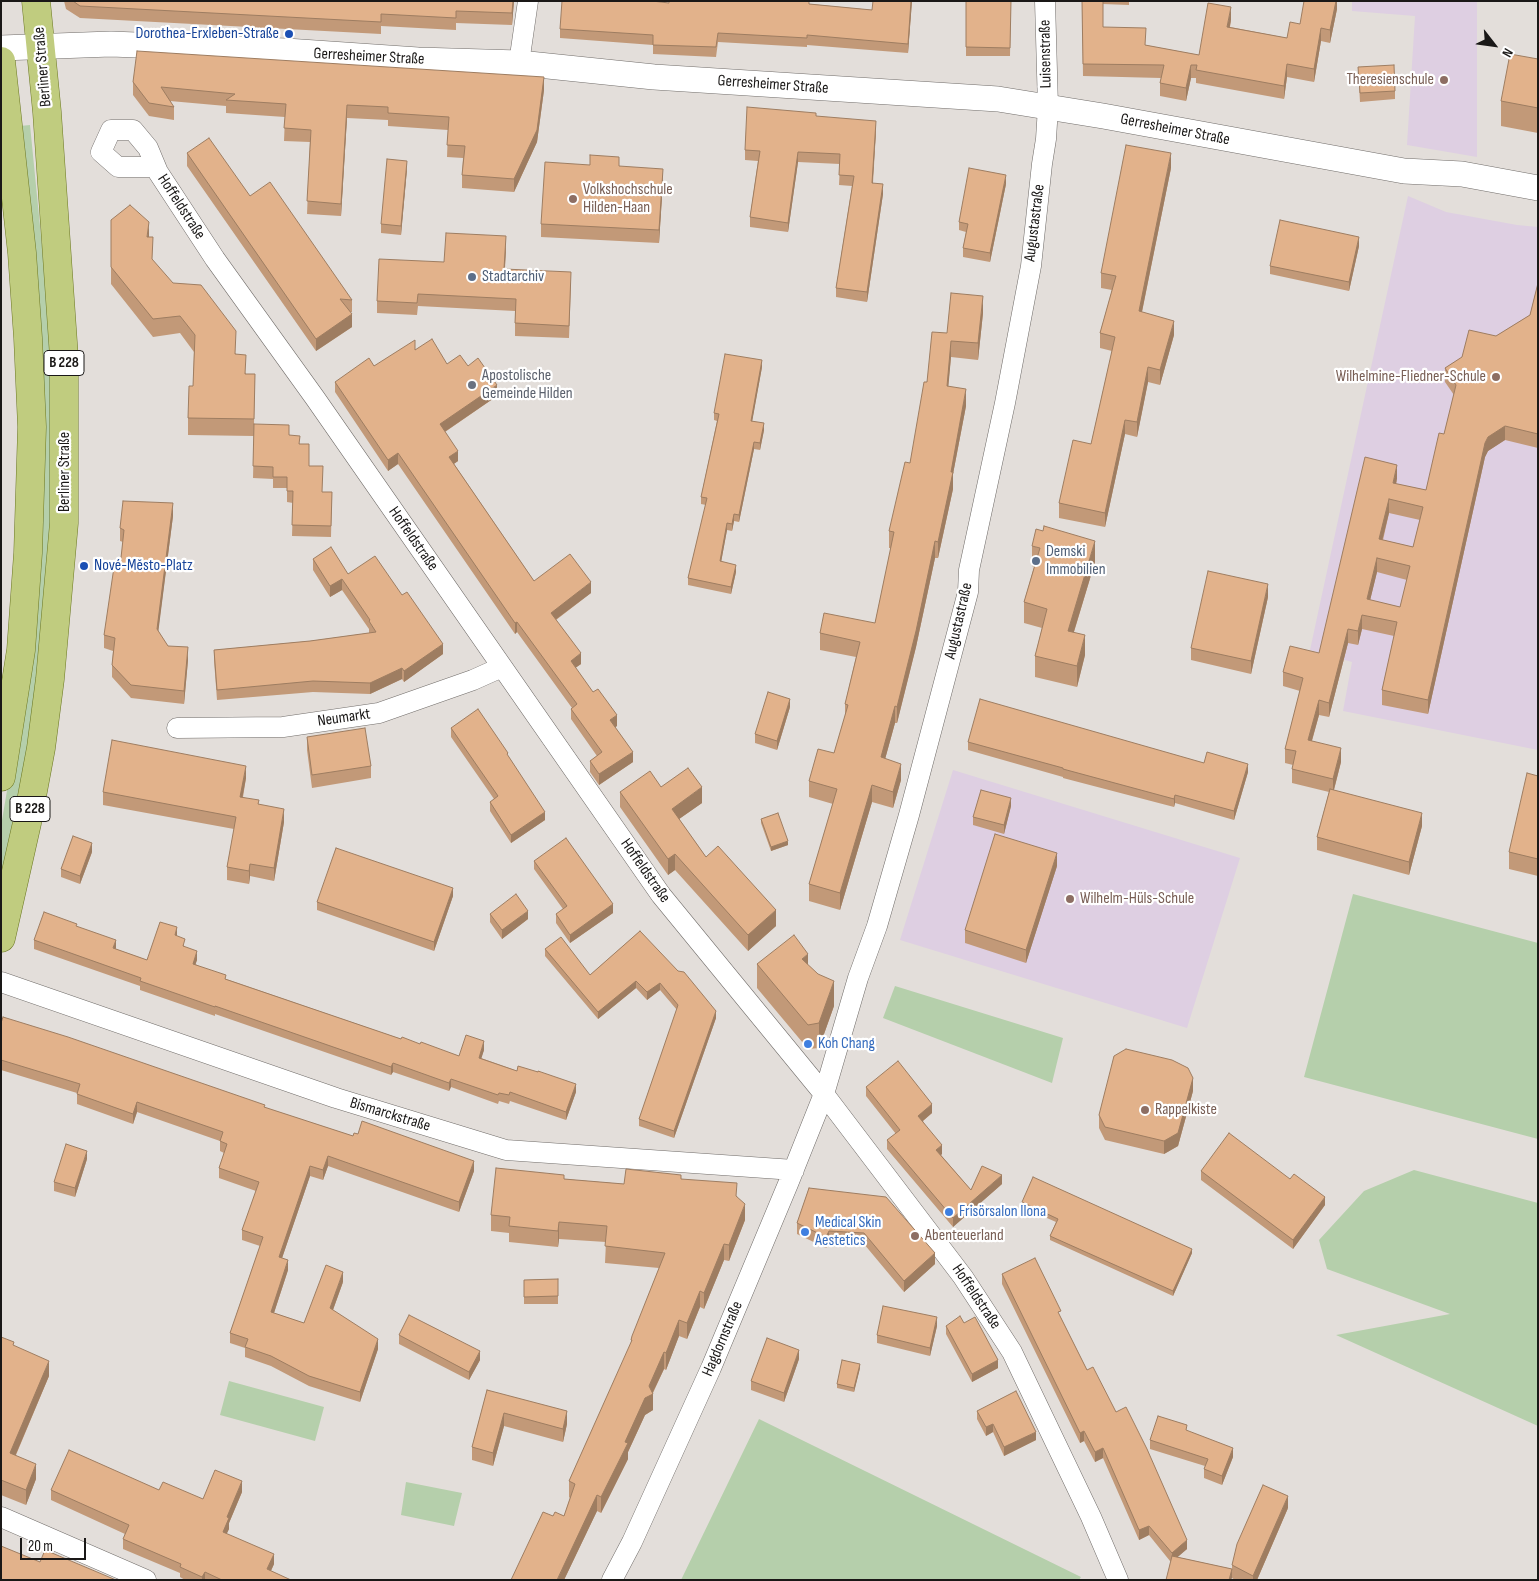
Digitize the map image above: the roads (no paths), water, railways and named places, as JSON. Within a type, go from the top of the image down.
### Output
[{"type":"main road","name":"Berliner Straße","points":[[1,938],[27,823],[41,748],[50,679],[64,523],[64,357],[42,47],[36,1]]},
{"type":"main road","name":"Berliner Straße","points":[[1,61],[22,253],[32,427],[28,553],[21,650],[1,777]]},
{"type":"street","points":[[519,63],[528,1]]},
{"type":"street","name":"Luisenstraße","points":[[1045,1],[1048,107]]},
{"type":"street","name":"Gerresheimer Straße","points":[[1,48],[111,44],[286,51],[418,60],[519,63],[668,78],[998,99],[1404,171],[1462,174],[1538,188]]},
{"type":"street","name":"Augustastraße","points":[[824,1094],[858,978],[877,926],[968,592],[969,570],[1005,403],[1030,266],[1046,139],[1048,107]]},
{"type":"street","name":"Hoffeldstraße","points":[[156,168],[215,259],[315,398],[661,895],[824,1094],[963,1277],[1012,1352],[1091,1517],[1118,1580]]},
{"type":"street","name":"Neumarkt","points":[[178,728],[283,727],[379,713],[473,680],[502,667]]},
{"type":"street","name":"Bismarckstraße","points":[[1,982],[336,1098],[506,1150],[794,1170]]},
{"type":"street","name":"Hagdornstraße","points":[[612,1580],[632,1542],[711,1368],[824,1094]]},
{"type":"street","points":[[1,1517],[146,1580]]},
{"type":"place","name":"Dorothea-Erxleben-Straße","points":[[289,34]]},
{"type":"place","name":"Theresienschule","points":[[1444,80]]},
{"type":"place","name":"Volkshochschule Hilden-Haan","points":[[573,199]]},
{"type":"place","name":"Stadtarchiv","points":[[472,277]]},
{"type":"place","name":"Wilhelmine-Fliedner-Schule","points":[[1496,377]]},
{"type":"place","name":"Apostolische Gemeinde Hilden","points":[[472,385]]},
{"type":"place","name":"Demski Immobilien","points":[[1036,561]]},
{"type":"place","name":"Nové-Město-Platz","points":[[84,566]]},
{"type":"place","name":"Wilhelm-Hüls-Schule","points":[[1070,899]]},
{"type":"place","name":"Koh Chang","points":[[808,1044]]},
{"type":"place","name":"Rappelkiste","points":[[1145,1110]]},
{"type":"place","name":"Frisörsalon Ilona","points":[[949,1212]]},
{"type":"place","name":"Medical Skin Aestetics","points":[[805,1232]]},
{"type":"place","name":"Abenteuerland","points":[[915,1236]]}]
